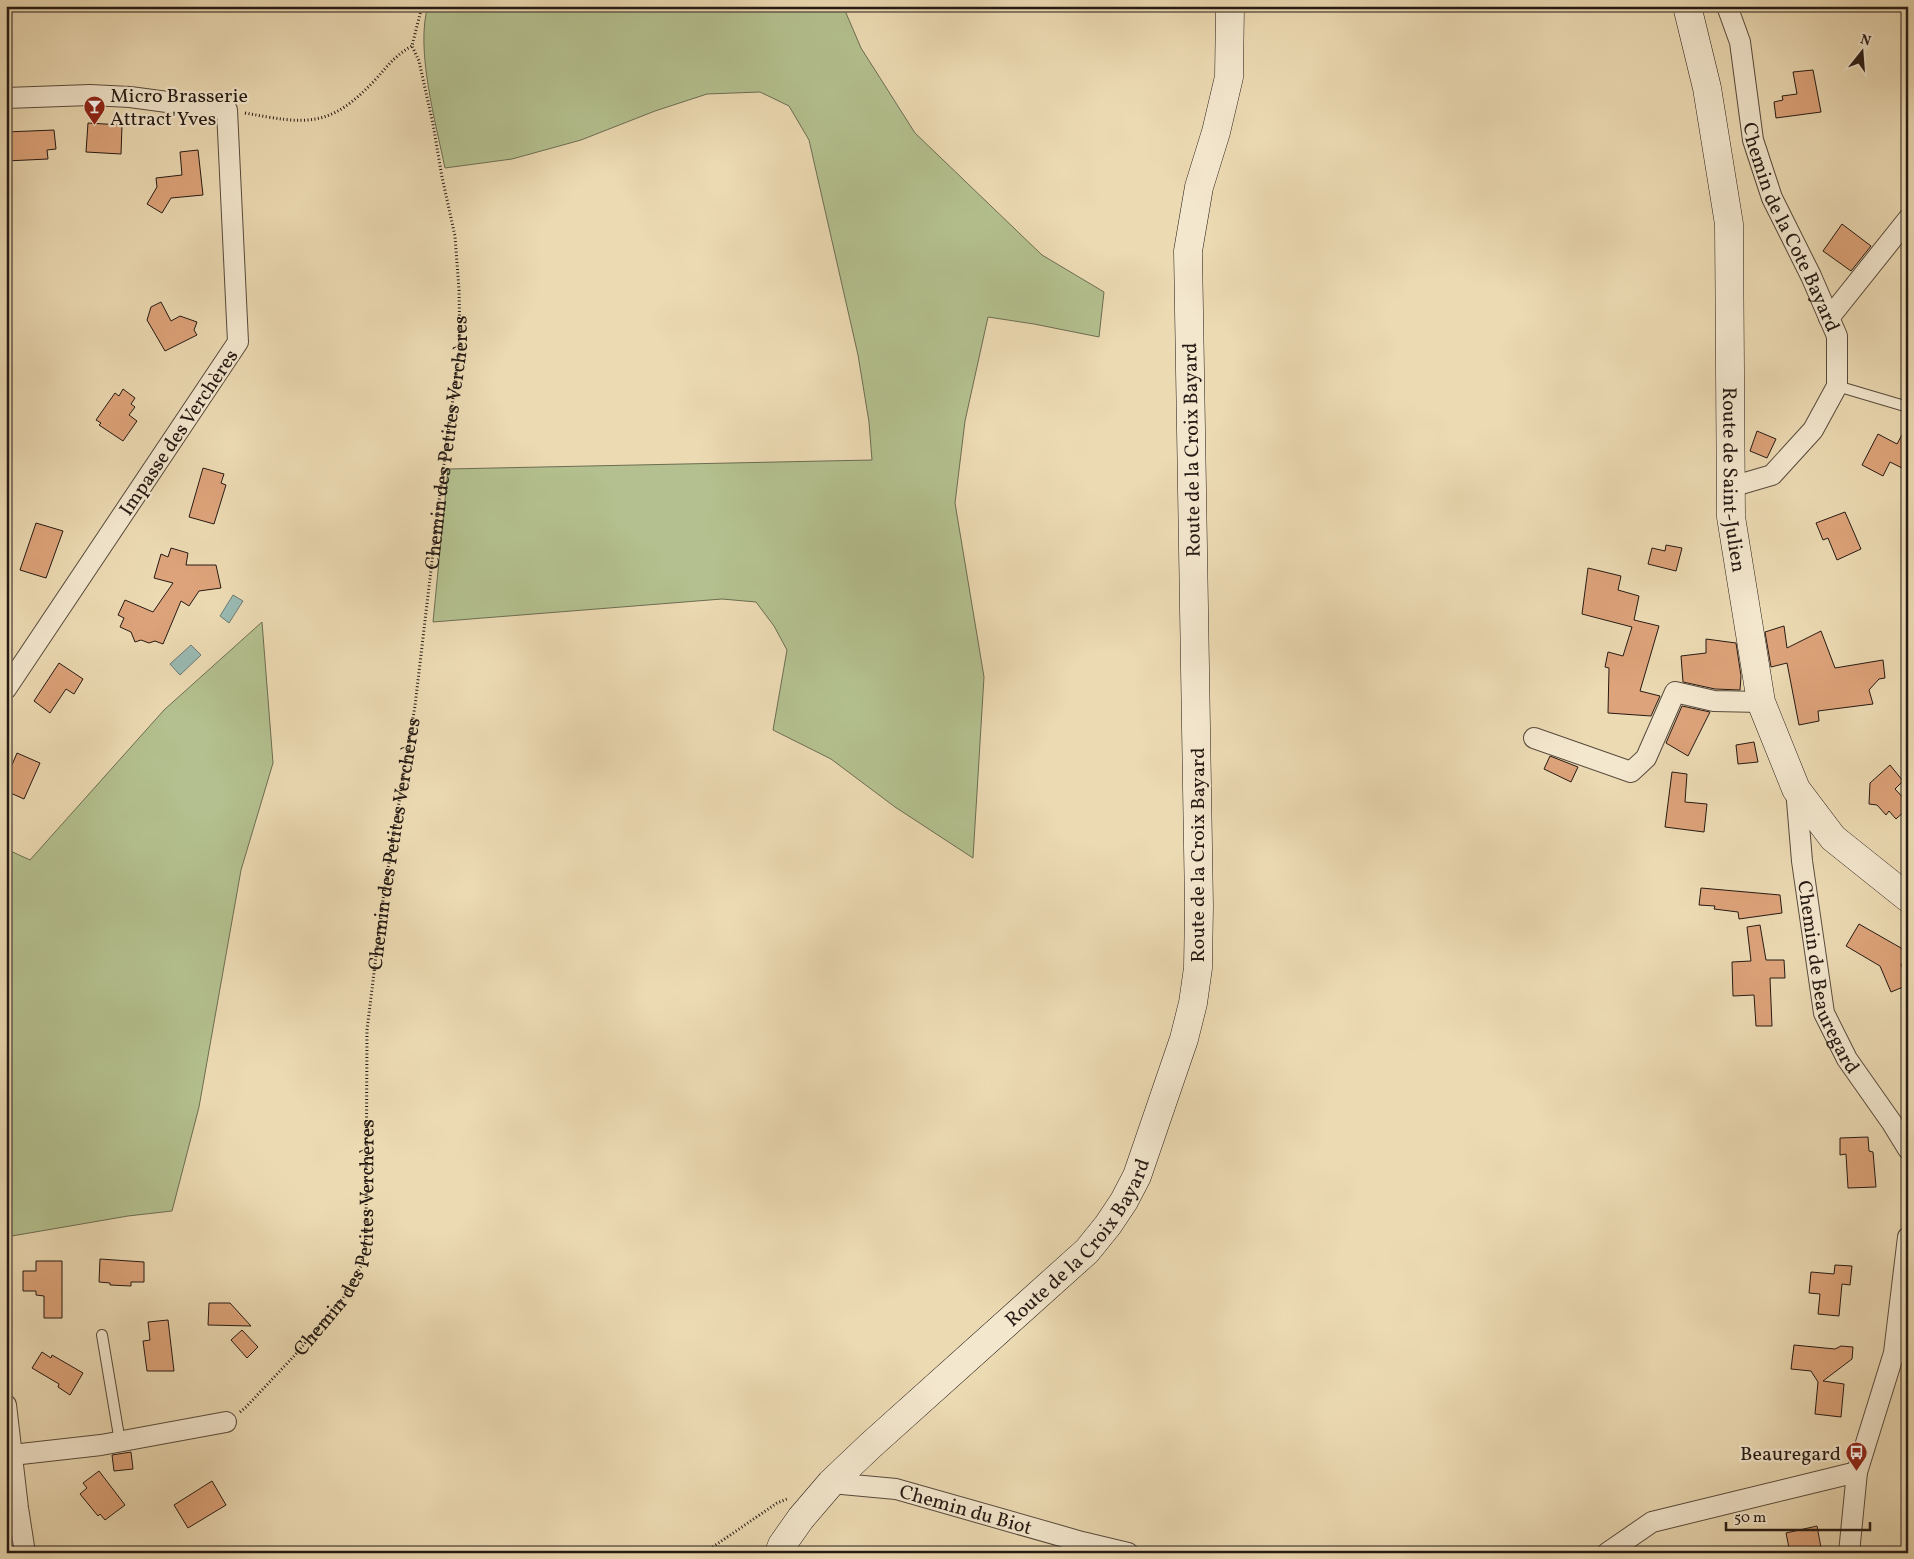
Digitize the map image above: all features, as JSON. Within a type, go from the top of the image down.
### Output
[{"type":"main road","name":"Route de la Croix Bayard","points":[[779,1553],[801,1518],[831,1483],[1087,1251],[1108,1225],[1124,1200],[1139,1170],[1184,1039],[1193,1003],[1198,968],[1199,906],[1188,251],[1199,187],[1216,132],[1228,77],[1230,6]]},
{"type":"main road","name":"Route de Saint-Julien","points":[[1687,6],[1707,88],[1729,224],[1731,517],[1761,702],[1796,789],[1834,838],[1908,898]]},
{"type":"street","name":"Chemin de la Cote Bayard","points":[[1726,6],[1740,42],[1753,140],[1769,190],[1837,336],[1837,386],[1814,430],[1772,475],[1731,487]]},
{"type":"street","points":[[6,98],[71,95],[130,97],[227,110]]},
{"type":"street","name":"Impasse des Verchères","points":[[6,689],[238,342],[227,110]]},
{"type":"street","points":[[1829,318],[1908,219]]},
{"type":"street","points":[[1534,738],[1631,772],[1646,758],[1675,692],[1714,701],[1761,702]]},
{"type":"street","name":"Chemin de Beauregard","points":[[1796,789],[1802,862],[1824,1013],[1847,1059],[1908,1149]]},
{"type":"street","points":[[1848,1553],[1857,1472],[1894,1354],[1908,1237]]},
{"type":"street","points":[[6,1405],[25,1553]]},
{"type":"street","points":[[12,1455],[120,1442],[226,1422]]},
{"type":"street","points":[[1607,1553],[1652,1522],[1857,1472]]},
{"type":"street","name":"Chemin du Biot","points":[[831,1483],[896,1489],[1082,1542],[1128,1553]]},
{"type":"lane","points":[[1837,386],[1908,407]]},
{"type":"lane","points":[[102,1335],[120,1442]]},
{"type":"path","points":[[227,110],[274,118],[302,120],[322,118],[349,105],[374,81],[398,53],[412,46],[422,6]]},
{"type":"path","name":"Chemin des Petites Verchères","points":[[226,1422],[246,1407],[294,1356],[343,1298],[361,1266],[366,1241],[367,1030],[384,899],[415,706],[440,493],[460,347],[456,236],[419,61],[412,46]]},
{"type":"path","points":[[704,1553],[776,1502],[795,1496]]},
{"type":"green space","points":[[428,6],[843,6],[861,48],[915,133],[1042,255],[1104,292],[1099,337],[988,317],[965,421],[955,503],[984,677],[973,858],[895,807],[831,759],[773,730],[787,650],[774,626],[756,602],[722,599],[433,622],[448,469],[872,460],[869,422],[858,355],[809,140],[789,106],[760,92],[707,94],[655,111],[581,140],[512,159],[445,168],[425,64],[425,23]]},
{"type":"green space","points":[[262,622],[273,763],[241,870],[199,1107],[172,1211],[128,1216],[6,1237],[6,849],[30,860],[164,710]]},
{"type":"water","points":[[233,595],[243,601],[229,623],[220,616]]},
{"type":"water","points":[[191,645],[201,655],[180,675],[170,664]]},
{"type":"building","points":[[1813,70],[1821,112],[1776,118],[1774,102],[1783,100],[1782,96],[1797,94],[1793,72]]},
{"type":"building","points":[[88,123],[122,125],[121,154],[86,152]]},
{"type":"building","points":[[54,130],[56,149],[47,150],[48,159],[6,161],[6,132]]},
{"type":"building","points":[[198,150],[203,195],[171,198],[162,213],[147,204],[157,187],[156,178],[182,175],[180,152]]},
{"type":"building","points":[[1842,224],[1871,246],[1851,271],[1823,251]]},
{"type":"building","points":[[161,302],[171,321],[180,316],[197,322],[194,330],[197,335],[165,351],[147,320],[151,307]]},
{"type":"building","points":[[123,389],[135,398],[131,404],[135,407],[129,415],[137,421],[123,441],[99,425],[101,423],[96,420],[115,393],[119,396]]},
{"type":"building","points":[[1908,424],[1908,471],[1890,462],[1883,476],[1862,465],[1878,434],[1897,444]]},
{"type":"building","points":[[1757,431],[1776,439],[1767,458],[1750,451]]},
{"type":"building","points":[[203,468],[224,474],[221,483],[226,485],[214,524],[189,517]]},
{"type":"building","points":[[1845,512],[1861,549],[1837,560],[1828,538],[1823,540],[1816,523]]},
{"type":"building","points":[[36,523],[63,531],[46,578],[20,570]]},
{"type":"building","points":[[1666,545],[1682,548],[1676,571],[1648,564],[1652,548],[1665,551]]},
{"type":"building","points":[[171,548],[188,553],[186,565],[216,565],[221,588],[199,591],[189,606],[181,601],[163,644],[155,641],[149,643],[141,640],[135,642],[131,632],[120,627],[124,618],[118,615],[125,600],[153,612],[173,583],[154,578],[161,554],[168,557]]},
{"type":"building","points":[[1588,568],[1621,576],[1618,590],[1639,596],[1634,620],[1659,626],[1640,691],[1660,696],[1651,716],[1608,713],[1609,668],[1605,667],[1608,652],[1623,656],[1632,627],[1582,614]]},
{"type":"building","points":[[1784,626],[1787,648],[1821,631],[1835,668],[1883,660],[1885,678],[1879,679],[1869,690],[1873,704],[1818,711],[1819,721],[1799,725],[1787,663],[1771,667],[1765,632]]},
{"type":"building","points":[[1706,639],[1736,643],[1741,676],[1740,690],[1715,689],[1683,682],[1681,656],[1706,653]]},
{"type":"building","points":[[59,663],[83,679],[74,694],[66,689],[50,713],[34,701]]},
{"type":"building","points":[[1682,706],[1710,712],[1688,756],[1666,743]]},
{"type":"building","points":[[1754,742],[1758,762],[1738,764],[1736,745]]},
{"type":"building","points":[[17,753],[40,763],[24,799],[6,791],[6,779]]},
{"type":"building","points":[[1550,756],[1578,767],[1571,782],[1544,769]]},
{"type":"building","points":[[1890,765],[1903,781],[1895,789],[1908,803],[1908,808],[1896,819],[1889,811],[1886,815],[1877,805],[1869,804],[1870,783]]},
{"type":"building","points":[[1672,772],[1687,774],[1685,802],[1707,804],[1704,832],[1665,827]]},
{"type":"building","points":[[1701,888],[1780,895],[1782,913],[1739,919],[1738,912],[1714,909],[1715,906],[1699,905]]},
{"type":"building","points":[[1859,924],[1908,952],[1908,962],[1901,964],[1908,985],[1891,992],[1880,966],[1846,946]]},
{"type":"building","points":[[1760,925],[1766,960],[1784,960],[1785,978],[1770,978],[1772,1026],[1756,1026],[1754,995],[1733,996],[1732,962],[1751,961],[1747,927]]},
{"type":"building","points":[[1868,1137],[1869,1151],[1873,1152],[1876,1187],[1848,1188],[1846,1154],[1840,1155],[1840,1138]]},
{"type":"building","points":[[100,1259],[144,1262],[144,1282],[131,1282],[131,1286],[110,1285],[110,1283],[99,1282]]},
{"type":"building","points":[[36,1261],[62,1261],[62,1318],[44,1318],[44,1296],[36,1295],[36,1291],[23,1291],[23,1271],[36,1271]]},
{"type":"building","points":[[1835,1265],[1852,1266],[1850,1285],[1842,1284],[1839,1316],[1818,1314],[1820,1294],[1809,1293],[1811,1272],[1834,1274]]},
{"type":"building","points":[[209,1303],[230,1303],[251,1326],[208,1325]]},
{"type":"building","points":[[168,1320],[174,1371],[147,1371],[143,1341],[150,1340],[148,1322]]},
{"type":"building","points":[[242,1330],[258,1347],[247,1358],[231,1340]]},
{"type":"building","points":[[1794,1345],[1835,1349],[1841,1346],[1853,1347],[1852,1359],[1823,1381],[1844,1384],[1841,1417],[1815,1414],[1818,1382],[1811,1371],[1791,1369]]},
{"type":"building","points":[[42,1352],[51,1358],[52,1355],[83,1373],[70,1395],[58,1387],[59,1384],[32,1368]]},
{"type":"building","points":[[131,1452],[133,1469],[114,1471],[112,1455]]},
{"type":"building","points":[[99,1471],[125,1505],[105,1520],[100,1514],[98,1516],[80,1494],[87,1488],[83,1483]]},
{"type":"building","points":[[212,1481],[226,1505],[188,1528],[174,1505]]},
{"type":"building","points":[[1817,1526],[1822,1553],[1790,1553],[1786,1533]]},
{"type":"place","name":"Micro Brasserie Attract'Yves","points":[[94,126]]},
{"type":"place","name":"Beauregard","points":[[1857,1472]]}]
